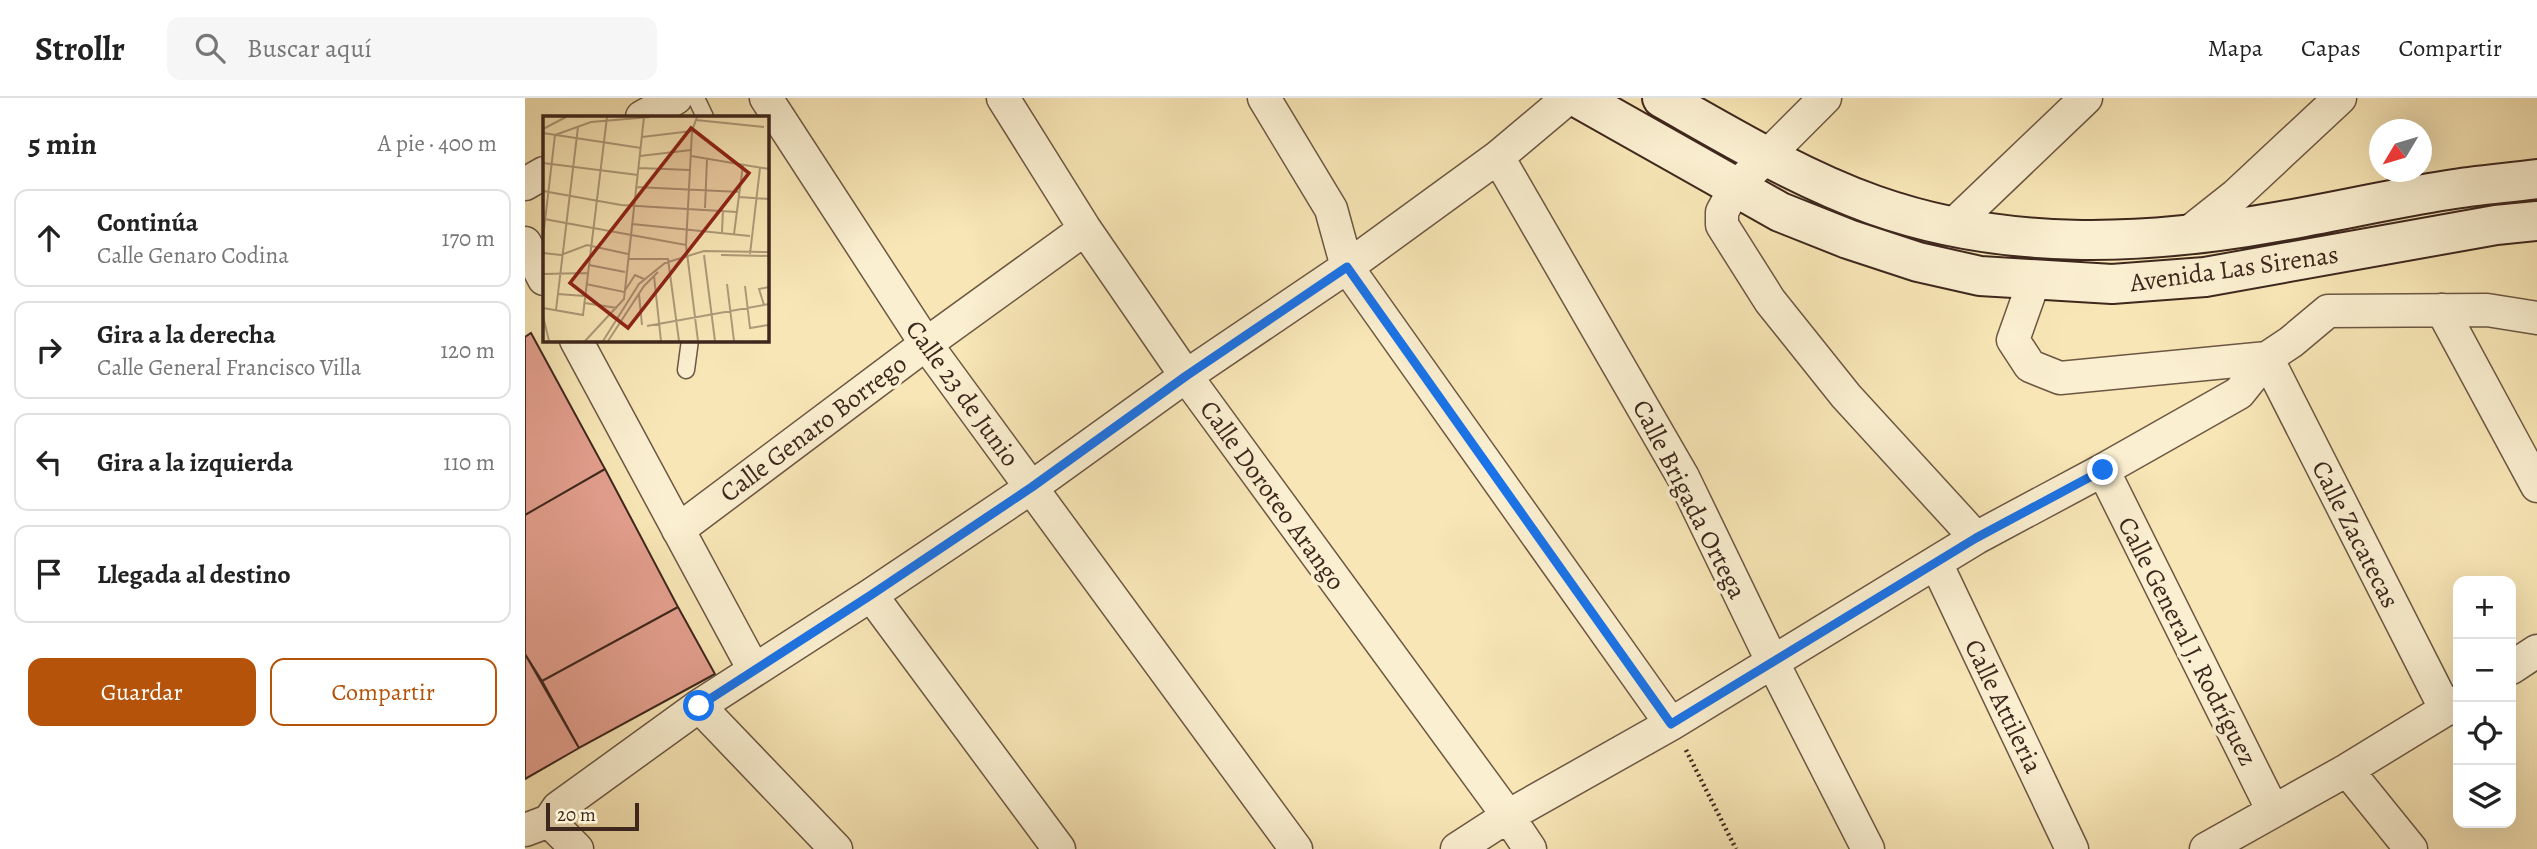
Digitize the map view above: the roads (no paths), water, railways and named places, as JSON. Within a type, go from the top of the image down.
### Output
[{"type":"main road","name":"Avenida Las Sirenas","points":[[1578,98],[1780,212],[1836,235],[1918,262],[1980,276],[2112,284],[2204,276],[2496,225],[2537,221]]},
{"type":"main road","name":"Avenida Las Sirenas","points":[[1662,98],[1809,180],[1877,206],[1951,227],[2030,239],[2096,241],[2273,223],[2449,190],[2537,179]]},
{"type":"street","points":[[644,116],[676,98]]},
{"type":"street","name":"Calle 23 de Junio","points":[[767,98],[926,344],[1296,849]]},
{"type":"street","name":"Calle Doroteo Arango","points":[[1003,98],[1085,229],[1186,376],[1530,849]]},
{"type":"street","points":[[1264,98],[1331,209],[1347,267],[1671,724]]},
{"type":"street","points":[[577,849],[538,833],[558,808],[699,706],[1032,487],[1186,376],[1347,267],[1498,157],[1568,98]]},
{"type":"street","points":[[1825,98],[1735,188],[1721,212],[1722,225],[1770,301],[1846,396],[1976,538]]},
{"type":"street","points":[[1951,227],[2086,98]]},
{"type":"street","points":[[2187,233],[2236,195],[2340,98]]},
{"type":"street","name":"Calle Brigada Ortega","points":[[1498,157],[1683,477],[1773,663],[1868,849]]},
{"type":"street","points":[[525,184],[543,174]]},
{"type":"street","name":"Calle Genaro Borrego","points":[[678,530],[1085,229]]},
{"type":"street","points":[[525,243],[543,277]]},
{"type":"street","points":[[2034,281],[2013,340],[2030,366],[2060,378],[2267,358]]},
{"type":"street","points":[[2442,310],[2537,486]]},
{"type":"street","points":[[1457,849],[1508,816],[1773,663],[1976,538],[2239,393],[2267,358],[2328,311],[2487,310],[2537,318]]},
{"type":"street","points":[[577,341],[754,670]]},
{"type":"street","name":"Calle Zacatecas","points":[[2267,358],[2452,706]]},
{"type":"street","name":"Calle General J. Rodríguez","points":[[2103,470],[2273,811]]},
{"type":"street","name":"Calle Attileria","points":[[1935,563],[2072,849]]},
{"type":"street","points":[[871,595],[1059,849]]},
{"type":"street","points":[[2516,665],[2537,651]]},
{"type":"street","points":[[699,706],[836,849]]},
{"type":"street","points":[[2206,849],[2347,770],[2452,706]]},
{"type":"street","points":[[2347,770],[2411,849]]},
{"type":"lane","points":[[696,98],[705,116]]},
{"type":"lane","points":[[686,370],[690,341]]}]
